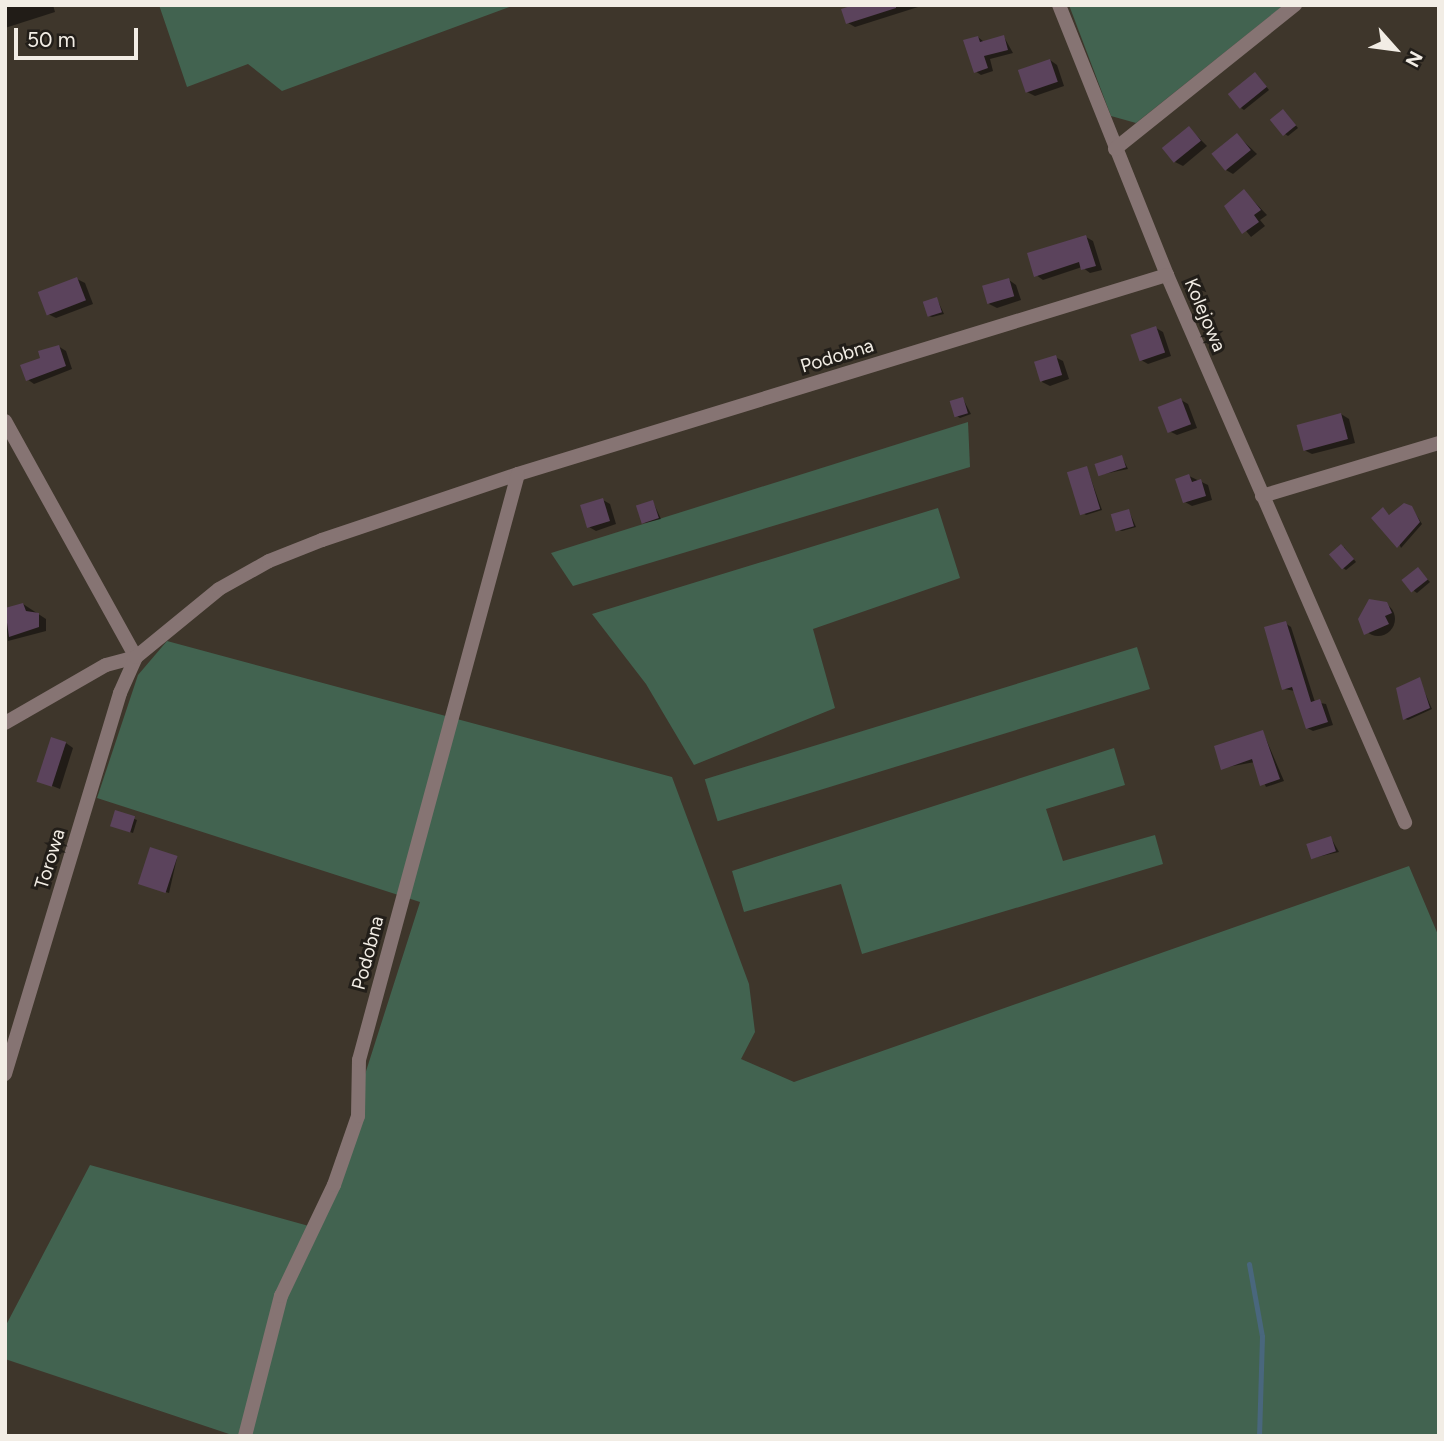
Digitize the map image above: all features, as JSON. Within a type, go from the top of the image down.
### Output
[{"type":"street","name":"Kolejowa","points":[[1059,5],[1167,275],[1405,822]]},
{"type":"street","points":[[1115,149],[1295,5]]},
{"type":"street","name":"Podobna","points":[[136,657],[177,619],[268,561],[518,474],[1167,275]]},
{"type":"street","points":[[5,421],[136,657],[106,665],[5,723]]},
{"type":"street","points":[[1262,496],[1439,443]]},
{"type":"street","name":"Podobna","points":[[245,1436],[281,1296],[334,1185],[358,1116],[359,1060],[518,474]]},
{"type":"street","name":"Torowa","points":[[5,1074],[120,692],[136,657]]},
{"type":"green space","points":[[159,5],[515,5],[282,91],[248,64],[187,87]]},
{"type":"green space","points":[[1069,5],[1284,5],[1136,123],[1111,116]]},
{"type":"green space","points":[[968,422],[970,467],[573,586],[551,553]]},
{"type":"green space","points":[[938,508],[960,578],[813,629],[835,708],[694,765],[646,684],[592,614]]},
{"type":"green space","points":[[167,641],[672,777],[749,984],[755,1032],[741,1059],[794,1082],[1409,866],[1439,937],[1439,1436],[235,1436],[5,1359],[5,1327],[90,1165],[316,1228],[420,902],[97,798],[138,675]]},
{"type":"green space","points":[[1137,647],[1150,689],[718,821],[705,779]]},
{"type":"green space","points":[[1114,748],[1125,785],[1046,809],[1063,861],[1155,835],[1163,864],[862,954],[841,884],[744,912],[732,871]]},
{"type":"building","points":[[854,5],[896,5],[896,8],[846,24],[841,9]]},
{"type":"building","points":[[1004,35],[1008,50],[984,56],[988,68],[974,73],[963,40],[978,36],[980,42]]},
{"type":"building","points":[[1050,59],[1058,82],[1026,93],[1018,70]]},
{"type":"building","points":[[1255,72],[1267,87],[1240,109],[1228,94]]},
{"type":"building","points":[[1283,109],[1296,125],[1283,136],[1270,120]]},
{"type":"building","points":[[1189,126],[1201,141],[1174,163],[1162,148]]},
{"type":"building","points":[[1237,133],[1251,150],[1225,171],[1211,154]]},
{"type":"building","points":[[1244,189],[1261,210],[1254,215],[1259,222],[1242,234],[1224,206]]},
{"type":"building","points":[[1086,235],[1096,266],[1081,270],[1079,262],[1034,277],[1027,253]]},
{"type":"building","points":[[77,277],[86,300],[47,315],[38,292]]},
{"type":"building","points":[[1009,278],[1014,296],[987,304],[982,286]]},
{"type":"building","points":[[937,297],[942,312],[928,317],[923,302]]},
{"type":"building","points":[[1156,326],[1165,352],[1140,361],[1130,335]]},
{"type":"building","points":[[59,345],[66,366],[26,381],[20,365],[40,358],[38,351]]},
{"type":"building","points":[[1056,355],[1062,375],[1040,382],[1034,362]]},
{"type":"building","points":[[963,397],[968,413],[955,417],[950,401]]},
{"type":"building","points":[[1181,398],[1191,424],[1168,433],[1158,407]]},
{"type":"building","points":[[1341,413],[1348,439],[1304,451],[1297,425]]},
{"type":"building","points":[[1122,455],[1126,467],[1098,476],[1094,464]]},
{"type":"building","points":[[1087,466],[1100,509],[1080,515],[1067,472]]},
{"type":"building","points":[[1189,474],[1192,482],[1201,479],[1206,496],[1183,503],[1175,479]]},
{"type":"building","points":[[603,498],[610,521],[587,528],[580,505]]},
{"type":"building","points":[[653,500],[659,518],[642,524],[636,506]]},
{"type":"building","points":[[1404,503],[1412,506],[1420,522],[1397,548],[1371,518],[1383,507],[1389,515]]},
{"type":"building","points":[[1129,509],[1134,526],[1116,532],[1111,514]]},
{"type":"building","points":[[1341,544],[1354,559],[1342,570],[1329,554]]},
{"type":"building","points":[[1418,567],[1428,580],[1411,593],[1401,580]]},
{"type":"building","points":[[1369,599],[1387,602],[1392,613],[1385,616],[1389,624],[1364,635],[1358,619]]},
{"type":"building","points":[[23,603],[26,611],[39,613],[39,627],[9,637],[5,608]]},
{"type":"building","points":[[1286,621],[1311,702],[1320,699],[1328,722],[1306,729],[1292,687],[1282,690],[1264,627]]},
{"type":"building","points":[[1420,677],[1430,708],[1403,720],[1396,688]]},
{"type":"building","points":[[1263,730],[1280,779],[1260,786],[1252,759],[1221,770],[1214,746]]},
{"type":"building","points":[[51,737],[66,742],[52,787],[36,782]]},
{"type":"building","points":[[115,810],[135,816],[130,832],[110,826]]},
{"type":"building","points":[[1331,836],[1336,851],[1311,859],[1306,844]]},
{"type":"building","points":[[150,847],[178,856],[166,893],[138,884]]},
{"type":"waterway","points":[[1249,1264],[1262,1336],[1259,1436]]}]
